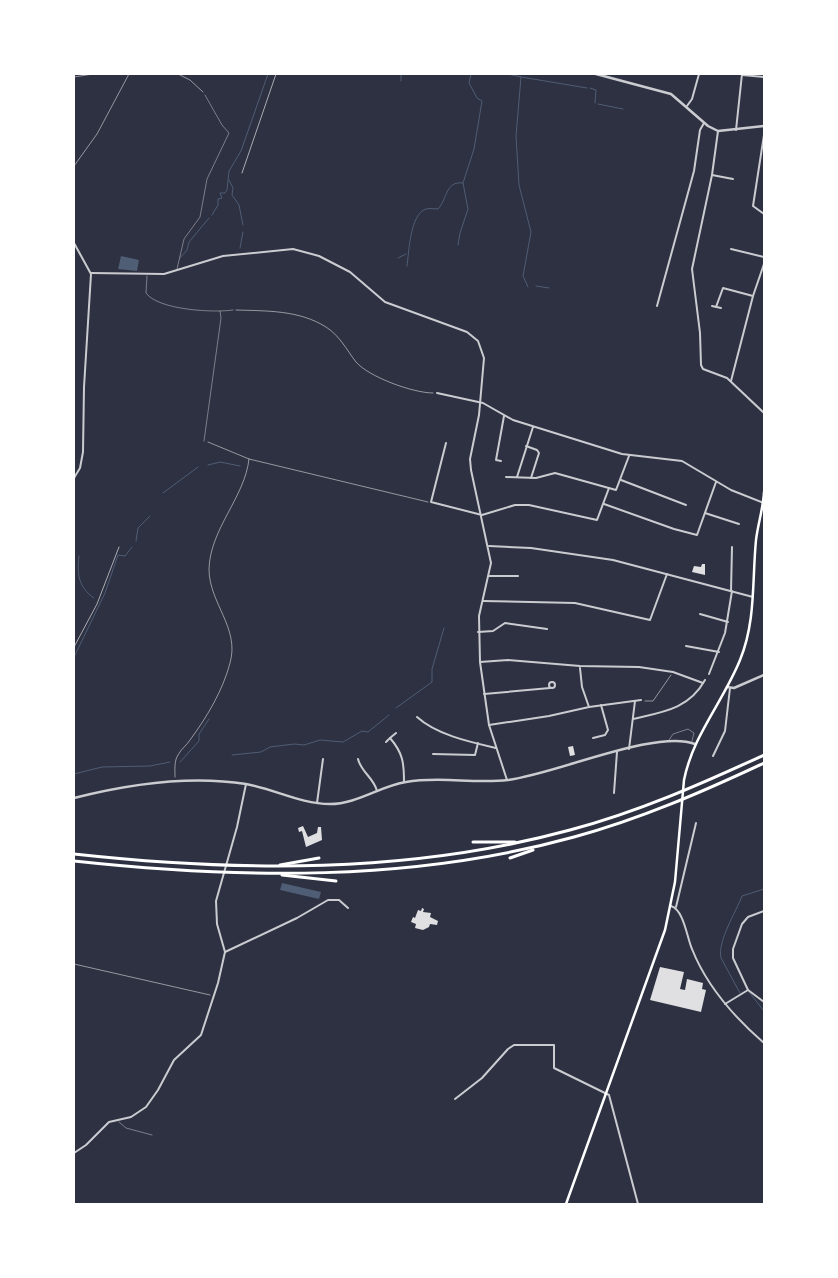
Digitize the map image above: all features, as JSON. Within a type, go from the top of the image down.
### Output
[{"type":"highway","points":[[74,854],[218,865],[274,866],[391,862],[468,852],[521,842],[604,820],[679,794],[764,755]]},
{"type":"highway","points":[[74,861],[216,872],[277,873],[358,871],[496,856],[605,828],[678,802],[764,764]]},
{"type":"highway","points":[[473,842],[521,842]]},
{"type":"highway","points":[[510,858],[539,846]]},
{"type":"highway","points":[[274,866],[319,858]]},
{"type":"highway","points":[[277,873],[296,878],[336,881]]},
{"type":"main road","points":[[566,1204],[659,948],[671,906],[677,865],[684,780],[693,744],[729,687],[748,636],[753,597],[756,539],[764,503],[764,492]]},
{"type":"street","points":[[596,74],[659,89],[673,95],[704,123],[718,131],[764,126]]},
{"type":"street","points":[[687,106],[692,99],[699,74]]},
{"type":"street","points":[[736,130],[742,74],[764,77]]},
{"type":"street","points":[[657,306],[694,171],[700,130],[704,123]]},
{"type":"street","points":[[718,131],[712,175],[692,276],[700,333],[702,368],[731,381],[764,413]]},
{"type":"street","points":[[764,135],[763,164],[753,206],[764,214]]},
{"type":"street","points":[[712,175],[733,179]]},
{"type":"street","points":[[74,243],[91,272],[84,387],[83,452],[80,468],[74,478]]},
{"type":"street","points":[[91,272],[164,274],[223,256],[281,249],[299,250],[319,256],[355,275],[385,302],[474,337],[482,348],[484,358],[478,425],[470,459],[491,566],[490,576],[482,601],[478,632],[480,662],[489,725],[507,780]]},
{"type":"street","points":[[731,249],[764,257]]},
{"type":"street","points":[[731,381],[753,296],[764,264]]},
{"type":"street","points":[[716,307],[722,288],[753,296]]},
{"type":"street","points":[[712,306],[721,308]]},
{"type":"street","points":[[437,393],[480,402],[504,416],[532,427],[629,456],[682,461],[732,490],[764,503]]},
{"type":"street","points":[[496,460],[504,416]]},
{"type":"street","points":[[517,477],[532,427]]},
{"type":"street","points":[[446,443],[431,502],[482,515],[521,504],[597,520],[609,488]]},
{"type":"street","points":[[526,446],[539,453],[530,478]]},
{"type":"street","points":[[506,477],[530,478],[554,473],[617,489],[629,456]]},
{"type":"street","points":[[492,460],[501,461]]},
{"type":"street","points":[[621,480],[686,505]]},
{"type":"street","points":[[604,504],[695,535],[699,533],[717,481]]},
{"type":"street","points":[[705,513],[739,524]]},
{"type":"street","points":[[488,546],[531,548],[612,560],[753,597]]},
{"type":"street","points":[[709,674],[719,652],[728,622],[732,547]]},
{"type":"street","points":[[482,601],[575,602],[650,620],[667,574]]},
{"type":"street","points":[[490,576],[518,576]]},
{"type":"street","points":[[700,614],[728,622]]},
{"type":"street","points":[[478,632],[493,631],[505,623],[547,629]]},
{"type":"street","points":[[686,646],[719,652]]},
{"type":"street","points":[[480,662],[508,660],[580,666],[639,667],[673,672],[703,683]]},
{"type":"street","points":[[580,666],[582,687],[589,707]]},
{"type":"street","points":[[713,756],[725,731],[729,687],[764,675]]},
{"type":"street","points":[[633,719],[682,706],[697,694],[705,680]]},
{"type":"street","points":[[484,694],[550,688]]},
{"type":"street","points":[[489,725],[549,716],[601,705],[641,700]]},
{"type":"street","points":[[629,749],[635,701]]},
{"type":"street","points":[[593,738],[605,734],[608,730],[601,705]]},
{"type":"street","points":[[417,717],[432,726],[478,744],[496,748]]},
{"type":"street","points":[[386,742],[396,733]]},
{"type":"street","points":[[390,738],[399,749],[404,760],[404,782]]},
{"type":"street","points":[[74,798],[117,788],[175,782],[217,781],[246,784],[317,803],[346,802],[404,782],[507,780],[544,773],[617,752],[669,740],[693,744]]},
{"type":"street","points":[[433,754],[475,755],[478,744]]},
{"type":"street","points":[[614,793],[617,752]]},
{"type":"street","points":[[317,803],[323,759]]},
{"type":"street","points":[[358,759],[363,770],[373,780],[377,791]]},
{"type":"street","points":[[74,1153],[86,1145],[102,1127],[140,1112],[153,1098],[174,1060],[201,1035],[214,996],[225,952],[215,913],[246,784]]},
{"type":"street","points":[[696,823],[676,907],[696,961],[710,986],[764,1043]]},
{"type":"street","points":[[225,952],[297,918],[328,900],[339,900],[348,908]]},
{"type":"street","points":[[671,906],[676,907]]},
{"type":"street","points":[[764,911],[748,917],[742,924],[733,949],[733,958],[748,990],[764,1002]]},
{"type":"street","points":[[725,1004],[748,990]]},
{"type":"street","points":[[455,1099],[482,1078],[508,1049],[524,1044],[554,1045],[554,1068],[607,1093],[622,1137],[638,1204]]},
{"type":"lane","points":[[177,271],[183,243],[200,216],[207,179],[229,133],[222,125],[205,95]]},
{"type":"lane","points":[[730,254],[732,244]]},
{"type":"lane","points":[[147,274],[148,296],[181,308],[233,310]]},
{"type":"lane","points":[[204,441],[221,318],[220,311]]},
{"type":"lane","points":[[669,740],[673,734],[688,729],[694,735],[693,744]]},
{"type":"lane","points":[[119,1120],[126,1128],[152,1135]]},
{"type":"path","points":[[74,77],[93,74]]},
{"type":"path","points":[[74,166],[97,134],[129,74]]},
{"type":"path","points":[[178,74],[194,82],[205,95]]},
{"type":"path","points":[[233,310],[281,311],[310,319],[335,334],[362,367],[408,389],[437,393]]},
{"type":"path","points":[[204,441],[249,459],[431,502]]},
{"type":"path","points":[[175,782],[178,754],[189,742],[213,704],[231,661],[233,651],[231,636],[213,591],[209,567],[213,549],[246,476],[249,459]]},
{"type":"path","points":[[641,700],[653,701],[673,672]]},
{"type":"path","points":[[74,964],[214,996]]},
{"type":"water","points":[[121,256],[139,260],[137,271],[118,269]]},
{"type":"water","points":[[282,883],[321,892],[319,899],[280,890]]},
{"type":"building","points":[[702,564],[705,564],[705,575],[692,572],[694,566],[701,567]]},
{"type":"building","points":[[573,746],[575,755],[570,756],[568,747]]},
{"type":"building","points":[[303,826],[308,837],[317,833],[318,827],[321,827],[322,840],[306,847],[302,831],[299,832],[298,828]]},
{"type":"building","points":[[422,908],[424,909],[423,912],[431,913],[430,917],[438,921],[437,925],[430,924],[429,927],[423,930],[415,928],[416,924],[411,922],[418,910],[421,911]]},
{"type":"building","points":[[660,967],[684,972],[680,989],[685,990],[687,979],[703,983],[702,989],[706,990],[701,1012],[650,1000]]},
{"type":"waterway","points":[[212,215],[218,205],[218,199],[222,198],[220,193],[225,193],[227,190],[229,171],[241,151],[268,74]]},
{"type":"waterway","points":[[401,74],[401,81]]},
{"type":"waterway","points":[[407,266],[413,226],[421,212],[426,209],[438,209],[450,187],[457,183],[463,183],[474,149],[482,101],[477,98],[469,83],[471,74]]},
{"type":"waterway","points":[[508,74],[521,77],[516,136],[519,185],[531,232],[523,276],[528,287]]},
{"type":"waterway","points":[[521,77],[587,88]]},
{"type":"waterway","points":[[590,88],[596,90],[595,103]]},
{"type":"waterway","points":[[598,104],[623,109]]},
{"type":"waterway","points":[[229,180],[233,188],[232,195],[239,205],[243,225]]},
{"type":"waterway","points":[[458,245],[468,209],[463,183]]},
{"type":"waterway","points":[[180,258],[187,250],[189,242],[209,218]]},
{"type":"waterway","points":[[240,248],[243,232]]},
{"type":"waterway","points":[[398,258],[406,254]]},
{"type":"waterway","points":[[536,286],[549,288]]},
{"type":"waterway","points":[[208,465],[220,462],[240,466]]},
{"type":"waterway","points":[[163,493],[198,467]]},
{"type":"waterway","points":[[136,541],[138,528],[150,516]]},
{"type":"waterway","points":[[75,655],[105,593],[118,555],[125,556],[132,547]]},
{"type":"waterway","points":[[79,556],[78,569],[80,580],[85,589],[94,598]]},
{"type":"waterway","points":[[396,708],[432,682],[432,669],[444,628]]},
{"type":"waterway","points":[[232,755],[261,752],[270,747],[294,744],[304,745],[320,740],[343,742],[362,731],[368,732],[389,715]]},
{"type":"waterway","points":[[180,762],[199,741],[199,734],[209,719]]},
{"type":"waterway","points":[[74,774],[102,767],[150,766],[170,762]]},
{"type":"waterway","points":[[740,993],[721,958],[722,944],[742,896],[764,889]]},
{"type":"waterway","points":[[749,992],[764,1011]]},
{"type":"railway","points":[[242,173],[276,74]]},
{"type":"railway","points":[[74,647],[97,604],[119,547]]}]
